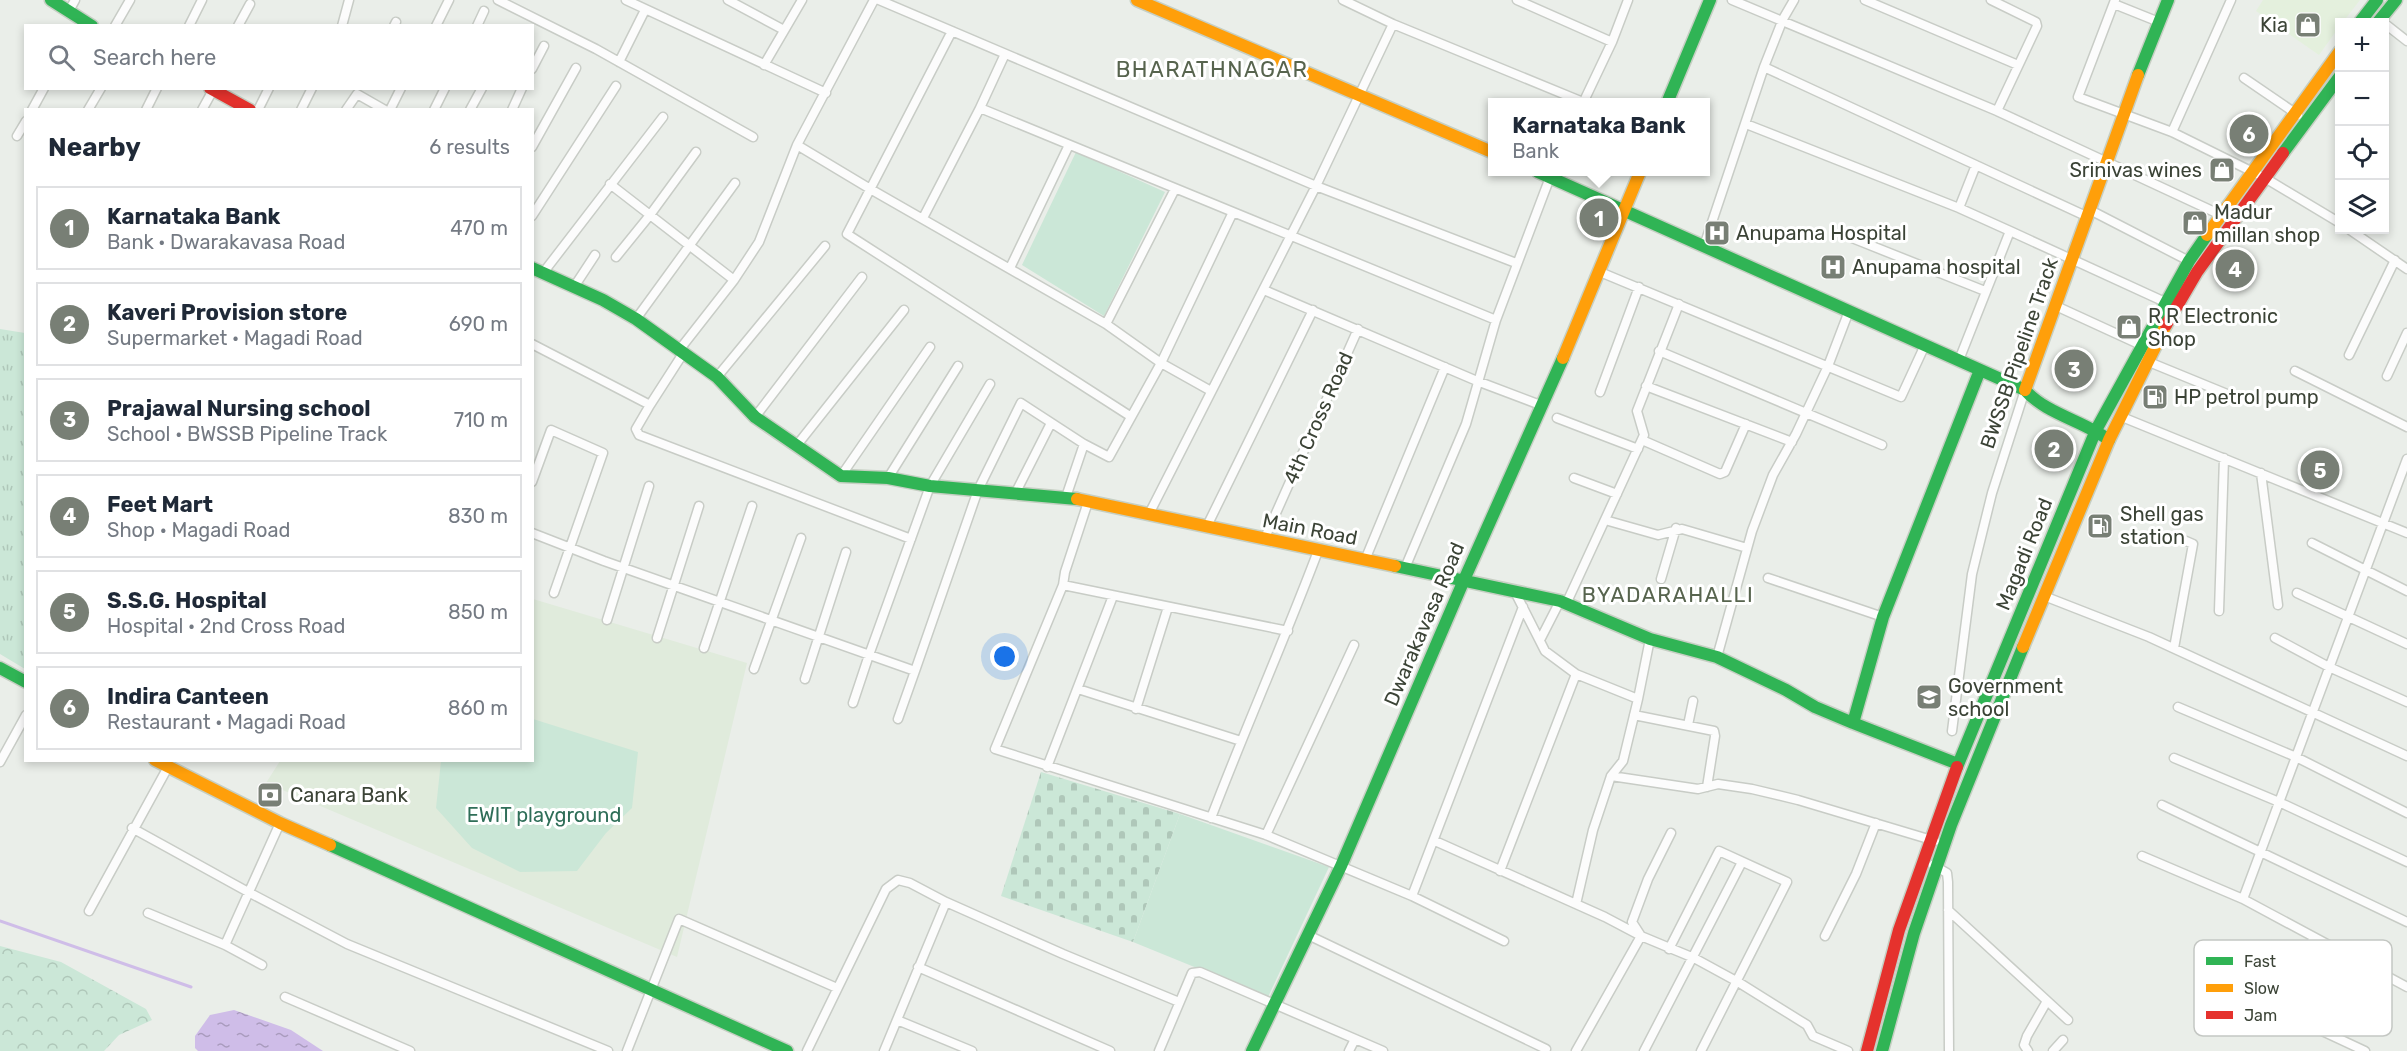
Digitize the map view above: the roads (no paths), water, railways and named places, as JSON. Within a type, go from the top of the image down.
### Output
[{"type":"street","points":[[51,0],[72,6],[85,24]]},
{"type":"street","points":[[116,24],[130,0]]},
{"type":"street","points":[[190,24],[202,0]]},
{"type":"street","points":[[343,24],[349,0]]},
{"type":"street","points":[[437,24],[450,0]]},
{"type":"street","points":[[498,0],[619,62],[753,137]]},
{"type":"street","points":[[626,0],[826,93]]},
{"type":"street","points":[[728,0],[784,30]]},
{"type":"street","points":[[764,65],[802,0]]},
{"type":"street","points":[[874,0],[797,145],[765,230],[734,280],[682,351],[636,429],[639,435],[911,539]]},
{"type":"street","points":[[879,0],[1316,186],[1516,263]]},
{"type":"street","points":[[1137,0],[1488,150]]},
{"type":"street","points":[[1343,0],[1393,24],[1573,98]]},
{"type":"street","points":[[1517,0],[1612,42]]},
{"type":"street","points":[[1585,98],[1612,42],[1628,0]]},
{"type":"street","points":[[1669,98],[1710,0]]},
{"type":"street","points":[[1732,0],[1783,19],[1997,111],[2221,215]]},
{"type":"street","points":[[1704,246],[1764,67],[1783,19],[1794,0]]},
{"type":"street","points":[[1865,0],[2018,65]]},
{"type":"street","points":[[1991,0],[2036,22],[2037,26],[1997,111]]},
{"type":"street","name":"BWSSB Pipeline Track","points":[[1952,731],[1972,574],[1992,494],[2025,390],[2168,0]]},
{"type":"street","points":[[2172,132],[2231,0]]},
{"type":"street","points":[[2363,18],[2377,0]]},
{"type":"street","points":[[2385,18],[2396,0]]},
{"type":"street","points":[[2159,22],[2115,2],[2078,97],[2172,132],[2265,178],[2335,220]]},
{"type":"street","points":[[239,24],[250,4]]},
{"type":"street","points":[[619,62],[645,10]]},
{"type":"street","points":[[478,24],[484,11]]},
{"type":"street","points":[[2369,11],[2377,18]]},
{"type":"street","points":[[1149,514],[1316,186],[1393,24]]},
{"type":"street","points":[[2389,27],[2407,41]]},
{"type":"street","points":[[952,31],[872,190],[847,234],[1130,416]]},
{"type":"street","points":[[534,65],[544,46]]},
{"type":"street","points":[[923,218],[1005,54]]},
{"type":"street","name":"Magadi Road","points":[[1866,1051],[1899,930],[1930,839],[1958,764],[2096,430],[2189,261],[2335,58]]},
{"type":"street","points":[[1764,67],[2189,261]]},
{"type":"street","points":[[534,143],[576,68]]},
{"type":"street","points":[[2244,78],[2306,122]]},
{"type":"street","name":"Magadi Road","points":[[1882,1051],[1914,933],[1936,866],[1980,750],[2109,440],[2197,272],[2335,83]]},
{"type":"street","points":[[534,213],[616,86]]},
{"type":"street","points":[[33,108],[43,90]]},
{"type":"street","points":[[89,108],[100,90]]},
{"type":"street","points":[[147,108],[156,90]]},
{"type":"street","points":[[203,108],[211,90]]},
{"type":"street","points":[[213,90],[242,107]]},
{"type":"street","points":[[259,108],[268,90]]},
{"type":"street","points":[[302,108],[311,90]]},
{"type":"street","points":[[391,108],[400,90]]},
{"type":"street","points":[[435,108],[444,90]]},
{"type":"street","points":[[471,108],[481,90]]},
{"type":"street","points":[[513,108],[521,90]]},
{"type":"street","points":[[347,108],[358,91],[382,108]]},
{"type":"street","points":[[980,108],[1496,320]]},
{"type":"street","points":[[663,117],[538,270],[636,319],[717,377],[755,417],[841,476],[930,347]]},
{"type":"street","points":[[17,136],[24,124]]},
{"type":"street","points":[[1746,124],[1959,208],[2165,302]]},
{"type":"street","points":[[1010,268],[1069,144]]},
{"type":"street","points":[[797,145],[1106,324],[1161,363],[1210,391]]},
{"type":"street","points":[[615,257],[651,215],[696,152]]},
{"type":"street","points":[[1959,208],[1976,165]]},
{"type":"street","points":[[1405,568],[1466,424],[1496,320],[1546,176]]},
{"type":"street","points":[[1553,176],[1626,211],[2025,390],[2033,399],[2096,430],[2109,440]]},
{"type":"street","name":"Dwarakavasa Road","points":[[1252,1051],[1341,866],[1464,580],[1543,406],[1626,211],[1638,176]]},
{"type":"street","points":[[636,319],[735,183]]},
{"type":"street","points":[[610,184],[734,280]]},
{"type":"street","points":[[1106,324],[1175,189]]},
{"type":"street","points":[[898,719],[978,490],[1021,403],[1084,444],[1110,457],[1130,416],[1161,363],[1233,212]]},
{"type":"street","points":[[1959,360],[2010,231]]},
{"type":"street","points":[[2356,234],[2407,269]]},
{"type":"street","points":[[1852,238],[1985,291]]},
{"type":"street","points":[[717,377],[825,246]]},
{"type":"street","points":[[574,287],[596,255]]},
{"type":"street","points":[[2349,355],[2395,260]]},
{"type":"street","points":[[1600,272],[1639,286],[1901,397],[1925,345]]},
{"type":"street","points":[[755,417],[862,277]]},
{"type":"street","points":[[1600,392],[1639,286]]},
{"type":"street","points":[[1264,290],[1477,381],[1543,406]]},
{"type":"street","points":[[1540,640],[1563,602],[1640,445],[1644,435],[1637,411],[1679,304]]},
{"type":"street","points":[[2056,306],[2141,345]]},
{"type":"street","points":[[797,445],[904,310]]},
{"type":"street","points":[[1208,526],[1313,310]]},
{"type":"street","points":[[1717,657],[1747,548],[1773,475],[1792,442],[1828,366],[1849,311]]},
{"type":"street","name":"4th Cross Road","points":[[1264,540],[1358,329]]},
{"type":"street","points":[[2387,376],[2407,333]]},
{"type":"street","points":[[534,345],[650,405]]},
{"type":"street","points":[[1659,351],[1882,445]]},
{"type":"street","points":[[2149,362],[2232,396]]},
{"type":"street","points":[[888,478],[958,366]]},
{"type":"street","points":[[1365,560],[1445,367]]},
{"type":"street","points":[[1853,723],[1883,617],[1980,370]]},
{"type":"street","points":[[2295,371],[2407,427]]},
{"type":"street","points":[[853,703],[930,486],[990,384]]},
{"type":"street","points":[[1646,386],[1792,442]]},
{"type":"street","points":[[2122,417],[2407,532]]},
{"type":"street","points":[[1557,418],[1720,474],[1725,472],[1746,424]]},
{"type":"street","points":[[1016,492],[1051,423]]},
{"type":"street","points":[[534,477],[551,430],[603,453],[554,593]]},
{"type":"street","points":[[1066,498],[1084,444]]},
{"type":"street","points":[[2219,611],[2224,458]]},
{"type":"street","points":[[2243,898],[2407,461]]},
{"type":"street","points":[[2261,473],[2278,605]]},
{"type":"street","name":"Main Road","points":[[841,476],[888,478],[930,486],[1066,498],[1563,602],[1650,639],[1717,657],[1786,690],[1815,707],[1958,764]]},
{"type":"street","points":[[1574,478],[1617,494]]},
{"type":"street","points":[[607,620],[649,486]]},
{"type":"street","points":[[1088,502],[1065,572],[1063,585],[995,749],[1266,835],[1412,896],[1504,941]]},
{"type":"street","points":[[657,638],[699,506]]},
{"type":"street","points":[[704,648],[752,506]]},
{"type":"street","points":[[1605,520],[1658,535],[1676,528],[1747,548]]},
{"type":"street","points":[[1661,579],[1676,528]]},
{"type":"street","points":[[534,534],[915,671]]},
{"type":"street","points":[[754,669],[801,538]]},
{"type":"street","points":[[2174,648],[2193,544],[2179,538]]},
{"type":"street","points":[[2312,543],[2407,591]]},
{"type":"street","points":[[1211,818],[1288,631],[1318,551]]},
{"type":"street","points":[[805,679],[846,552]]},
{"type":"street","points":[[1768,578],[1883,617]]},
{"type":"street","points":[[1063,585],[1288,631]]},
{"type":"street","points":[[1515,592],[1545,651],[1576,674],[1638,699]]},
{"type":"street","points":[[2297,593],[2407,644]]},
{"type":"street","points":[[1047,767],[1113,596]]},
{"type":"street","points":[[2044,596],[2174,648],[2407,756]]},
{"type":"street","points":[[1136,709],[1168,607]]},
{"type":"street","points":[[1412,896],[1523,607]]},
{"type":"street","points":[[2275,638],[2330,667],[2407,702]]},
{"type":"street","points":[[1576,904],[1593,830],[1611,776],[1623,761],[1650,639]]},
{"type":"street","points":[[1266,835],[1354,645]]},
{"type":"street","points":[[0,668],[24,681]]},
{"type":"street","points":[[1500,871],[1576,674]]},
{"type":"street","points":[[1078,689],[1241,741]]},
{"type":"street","points":[[1688,725],[1693,701]]},
{"type":"street","points":[[2178,707],[2296,757],[2407,813]]},
{"type":"street","points":[[1634,715],[1710,729],[1715,732],[1707,787]]},
{"type":"street","points":[[0,762],[24,719]]},
{"type":"street","points":[[2174,758],[2278,802],[2407,862]]},
{"type":"street","points":[[89,911],[132,828],[160,762],[280,823],[787,1051]]},
{"type":"street","points":[[1611,776],[1698,789],[1725,784],[1752,789],[1798,800],[1945,844]]},
{"type":"street","points":[[2162,805],[2407,922]]},
{"type":"street","points":[[225,945],[280,823]]},
{"type":"street","points":[[1825,936],[1856,874],[1876,823]]},
{"type":"street","points":[[132,828],[347,944],[609,1051]]},
{"type":"street","points":[[1641,936],[1632,922],[1648,879],[1671,833]]},
{"type":"street","points":[[1435,841],[1576,904],[1669,949],[1694,958],[1807,1025],[1813,1036],[1848,1051]]},
{"type":"street","points":[[1669,949],[1719,851],[1787,882],[1701,1051]]},
{"type":"street","points":[[2142,856],[2243,898],[2318,940]]},
{"type":"street","points":[[1923,861],[1947,873],[1949,1051]]},
{"type":"street","points":[[1644,1051],[1742,862]]},
{"type":"street","points":[[807,1051],[886,890],[897,880],[910,883],[946,902],[1179,1002]]},
{"type":"street","points":[[884,1051],[946,902]]},
{"type":"street","points":[[1948,910],[2068,1020]]},
{"type":"street","points":[[148,913],[225,945],[262,964]]},
{"type":"street","points":[[627,1051],[679,919],[837,988]]},
{"type":"street","points":[[1308,935],[1546,1049]]},
{"type":"street","points":[[1576,1051],[1641,936]]},
{"type":"street","points":[[918,967],[1110,1051]]},
{"type":"street","points":[[1159,1051],[1192,973],[1200,972],[1383,1051]]},
{"type":"street","points":[[2392,979],[2407,987]]},
{"type":"street","points":[[285,997],[410,1051]]},
{"type":"street","points":[[2028,1051],[2024,1045],[2027,1035],[2047,1001]]},
{"type":"street","points":[[897,1020],[972,1051]]},
{"type":"street","points":[[2333,1036],[2365,1051]]},
{"type":"street","points":[[1349,1051],[1355,1039]]},
{"type":"street","points":[[2053,1051],[2063,1040]]},
{"type":"water","points":[[234,1010],[291,1030],[323,1051],[198,1051],[195,1048],[195,1036],[210,1015]]},
{"type":"waterway","points":[[0,921],[191,987]]},
{"type":"place","name":"Kia","points":[[2308,25]]},
{"type":"place","name":"Indira Canteen","points":[[2249,134]]},
{"type":"place","name":"Srinivas wines","points":[[2222,170]]},
{"type":"place","name":"Karnataka Bank","points":[[1599,218]]},
{"type":"place","name":"Madur millan shop","points":[[2195,223]]},
{"type":"place","name":"Anupama Hospital","points":[[1717,233]]},
{"type":"place","name":"Anupama hospital","points":[[1833,267]]},
{"type":"place","name":"Feet Mart","points":[[2235,269]]},
{"type":"place","name":"R R Electronic Shop","points":[[2129,327]]},
{"type":"place","name":"Prajawal Nursing school","points":[[2074,369]]},
{"type":"place","name":"HP petrol pump","points":[[2155,397]]},
{"type":"place","name":"Kaveri Provision store","points":[[2054,449]]},
{"type":"place","name":"S.S.G. Hospital","points":[[2320,470]]},
{"type":"place","name":"Shell gas station","points":[[2100,526]]},
{"type":"place","name":"Government school","points":[[1929,697]]},
{"type":"place","name":"Canara Bank","points":[[270,795]]},
{"type":"district","name":"BHARATHNAGAR","points":[[1212,69]]},
{"type":"district","name":"BYADARAHALLI","points":[[1668,595]]},
{"type":"park label","name":"EWIT playground","points":[[544,815]]}]
